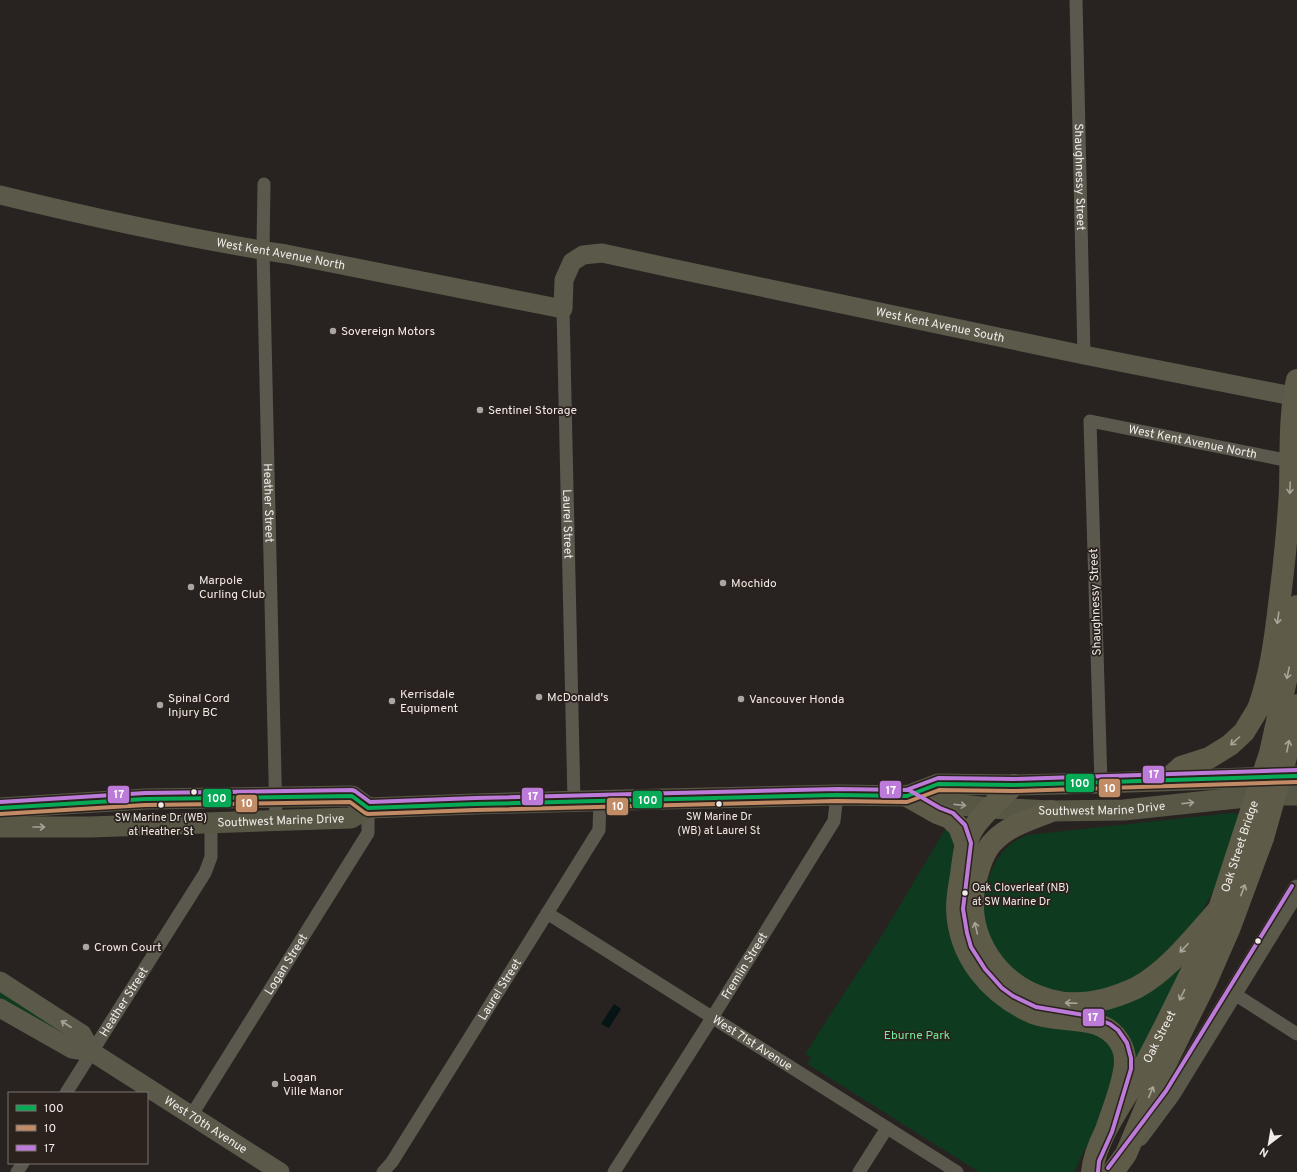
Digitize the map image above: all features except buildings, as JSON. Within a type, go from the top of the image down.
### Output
[{"type":"highway","points":[[1168,780],[1180,767],[1209,758],[1230,746],[1244,732],[1258,709],[1266,688],[1286,554],[1290,489],[1290,437],[1297,380]]},
{"type":"highway","name":"Oak Street Bridge","points":[[1218,919],[1270,753],[1289,667],[1297,606]]},
{"type":"highway","name":"Oak Street Bridge","points":[[1218,919],[1267,824],[1286,757],[1297,705]]},
{"type":"highway","points":[[1014,785],[990,808],[972,830],[966,843],[957,909],[961,934],[966,949],[980,973],[998,992],[1023,1008],[1034,1013],[1100,1025],[1114,1034],[1122,1045],[1125,1068],[1106,1130]]},
{"type":"highway","points":[[907,796],[937,813],[950,818],[959,827],[966,843]]},
{"type":"highway","points":[[1051,811],[1012,828],[994,841],[983,857],[973,896],[975,926],[979,940],[986,954],[996,967],[1020,987],[1034,995],[1051,1001],[1067,1003],[1083,1003],[1119,995],[1152,977],[1218,919]]},
{"type":"highway","name":"Oak Street","points":[[1092,1172],[1093,1160],[1106,1130],[1170,1019],[1218,919]]},
{"type":"highway","name":"Oak Street","points":[[1113,1172],[1126,1154],[1156,1082],[1206,982],[1218,919]]},
{"type":"main road","name":"Southwest Marine Drive","points":[[907,796],[938,784],[1014,785],[1297,776]]},
{"type":"main road","name":"Southwest Marine Drive","points":[[0,827],[90,827],[351,818],[368,808],[600,800],[837,795],[907,796],[941,803],[990,808],[1051,811],[1124,810],[1265,795],[1297,795]]},
{"type":"main road","name":"Southwest Marine Drive","points":[[0,808],[145,799],[352,796],[368,808]]},
{"type":"street","name":"Shaughnessy Street","points":[[1076,0],[1084,355]]},
{"type":"street","name":"Heather Street","points":[[264,184],[263,250],[276,821]]},
{"type":"street","name":"West Kent Avenue North","points":[[0,195],[70,212],[563,309]]},
{"type":"street","name":"West Kent Avenue South","points":[[583,255],[602,252],[679,270],[1084,355],[1297,397]]},
{"type":"street","name":"Laurel Street","points":[[574,801],[563,309],[564,280],[572,262],[583,255]]},
{"type":"street","name":"Shaughnessy Street","points":[[1090,421],[1101,783]]},
{"type":"street","name":"West Kent Avenue North","points":[[1090,421],[1297,463]]},
{"type":"street","name":"Fremlin Street","points":[[614,1172],[712,1018],[834,821],[837,795]]},
{"type":"street","name":"Laurel Street","points":[[383,1172],[392,1162],[599,830],[600,800]]},
{"type":"street","name":"Logan Street","points":[[191,1116],[368,833],[368,808]]},
{"type":"street","name":"Heather Street","points":[[67,1092],[205,873],[211,857],[211,823]]},
{"type":"street","name":"Oak Street","points":[[1126,1154],[1171,1094],[1297,889]]},
{"type":"street","name":"West 71st Avenue","points":[[548,914],[957,1172]]},
{"type":"street","name":"West 70th Avenue","points":[[0,981],[82,1034],[92,1052]]},
{"type":"street","points":[[1233,993],[1297,1034]]},
{"type":"street","name":"West 70th Avenue","points":[[0,1008],[72,1049],[92,1052],[280,1172]]},
{"type":"street","points":[[860,1172],[887,1128]]},
{"type":"green space","points":[[1231,813],[1243,814],[1216,886],[1200,915],[1167,956],[1114,989],[1081,997],[1052,994],[1005,965],[982,923],[984,880],[988,880],[998,858],[1007,847],[1027,835]]},
{"type":"green space","name":"Eburne Park","points":[[949,823],[958,840],[946,912],[947,922],[1092,1030],[1112,1043],[1117,1075],[1090,1139],[1074,1172],[979,1172],[809,1065],[808,1062],[811,1057],[805,1054],[884,932]]},
{"type":"green space","points":[[1181,965],[1175,990],[1137,1068],[1089,1014]]},
{"type":"green space","points":[[0,991],[74,1039],[0,999]]},
{"type":"shaded area","points":[[614,1004],[621,1009],[609,1028],[601,1024]]},
{"type":"transit line","name":"17","points":[[893,790],[906,790],[938,778],[1014,779],[1297,770]]},
{"type":"transit line","name":"100","points":[[0,808],[145,799],[352,796],[368,808],[837,795],[907,796],[938,784],[1014,785],[1297,776]]},
{"type":"transit line","name":"10","points":[[0,814],[145,805],[350,802],[368,814],[837,801],[907,802],[939,790],[1014,791],[1297,782]]},
{"type":"transit line","name":"17","points":[[0,802],[145,793],[352,790],[370,802],[837,789],[909,790],[940,808],[953,813],[965,825],[971,843],[963,909],[971,947],[985,969],[1002,988],[1013,996],[1036,1007],[1090,1016],[1110,1024],[1118,1030],[1127,1043],[1131,1058],[1131,1069],[1112,1132],[1099,1161],[1098,1172]]},
{"type":"transit line","name":"17","points":[[1108,1168],[1166,1091],[1292,886]]},
{"type":"place","name":"Sovereign Motors","points":[[333,331]]},
{"type":"place","name":"Sentinel Storage","points":[[480,410]]},
{"type":"place","name":"Mochido","points":[[723,583]]},
{"type":"place","name":"Marpole Curling Club","points":[[191,587]]},
{"type":"place","name":"McDonald's","points":[[539,697]]},
{"type":"place","name":"Vancouver Honda","points":[[741,699]]},
{"type":"place","name":"Kerrisdale Equipment","points":[[392,701]]},
{"type":"place","name":"Spinal Cord Injury BC","points":[[160,705]]},
{"type":"place","name":"SW Marine Dr (WB) at Laurel St","points":[[719,804]]},
{"type":"place","name":"SW Marine Dr (WB) at Heather St","points":[[161,805]]},
{"type":"place","name":"Oak Cloverleaf (NB) at SW Marine Dr","points":[[965,893]]},
{"type":"place","name":"Crown Court","points":[[86,947]]},
{"type":"place","name":"Logan Ville Manor","points":[[275,1084]]}]
